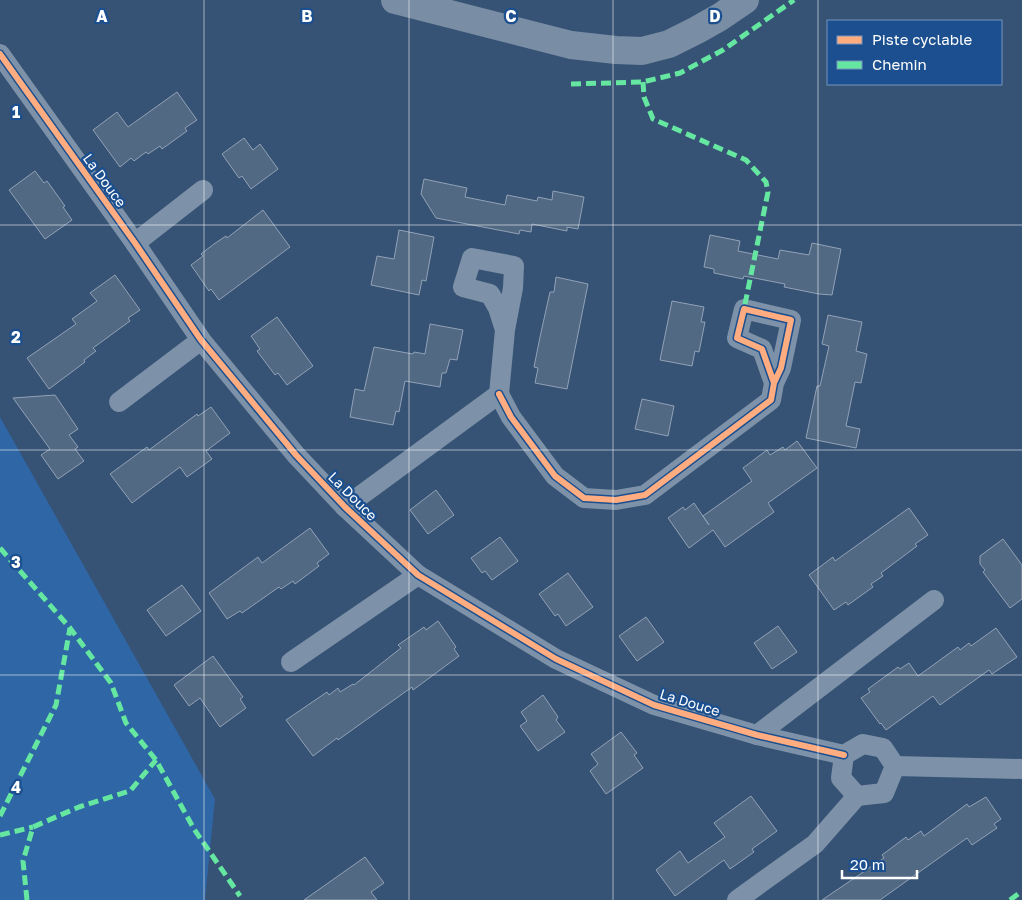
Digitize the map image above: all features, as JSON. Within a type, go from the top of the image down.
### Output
[{"type":"street","points":[[395,0],[571,45],[642,51],[670,44],[720,17],[745,0]]},
{"type":"street","name":"La Douce","points":[[0,54],[136,243],[201,340],[296,455],[345,507],[418,575],[556,659],[654,705],[757,735],[844,754]]},
{"type":"street","points":[[136,243],[203,190]]},
{"type":"street","points":[[505,330],[500,394],[511,417],[555,476],[584,498],[616,500],[645,494],[771,400],[774,384]]},
{"type":"street","points":[[119,402],[201,340]]},
{"type":"street","name":"La Douce","points":[[345,507],[500,394]]},
{"type":"street","points":[[291,662],[418,575]]},
{"type":"street","points":[[757,735],[934,600]]},
{"type":"street","points":[[858,796],[841,778],[844,754],[863,744],[883,748],[895,766]]},
{"type":"street","points":[[895,766],[1022,769]]},
{"type":"street","points":[[737,900],[815,844],[858,796],[884,793],[895,766]]},
{"type":"shaded area","points":[[0,417],[215,799],[205,900],[0,900]]},
{"type":"building","points":[[177,92],[197,120],[185,128],[187,131],[162,149],[160,146],[148,154],[146,152],[134,161],[131,158],[120,167],[93,130],[117,112],[128,127]]},
{"type":"building","points":[[244,138],[253,150],[260,144],[278,169],[251,189],[242,176],[239,178],[222,154]]},
{"type":"building","points":[[35,171],[44,183],[47,181],[65,206],[63,207],[72,220],[45,239],[9,190]]},
{"type":"building","points":[[424,179],[467,188],[465,197],[505,205],[507,195],[537,201],[538,197],[552,200],[553,191],[584,197],[578,229],[567,227],[567,231],[532,224],[531,232],[520,230],[519,234],[436,218],[421,194]]},
{"type":"building","points":[[263,210],[290,247],[219,300],[211,289],[209,291],[191,265],[214,244],[226,236],[227,238]]},
{"type":"building","points":[[399,230],[434,237],[426,281],[422,280],[419,295],[371,285],[377,256],[394,259]]},
{"type":"building","points":[[710,235],[740,241],[738,251],[778,259],[780,250],[809,255],[812,243],[841,249],[832,295],[784,287],[785,284],[744,276],[743,279],[714,273],[714,269],[704,267]]},
{"type":"building","points":[[115,275],[140,310],[128,318],[130,321],[93,348],[96,351],[84,360],[85,362],[49,389],[27,358],[76,324],[72,319],[97,301],[90,293]]},
{"type":"building","points":[[556,277],[588,284],[567,389],[535,383],[538,368],[534,367],[550,292],[554,292]]},
{"type":"building","points":[[672,301],[704,307],[701,322],[705,322],[699,352],[695,351],[692,366],[660,360]]},
{"type":"building","points":[[828,315],[862,322],[856,351],[867,354],[861,383],[855,382],[846,426],[860,429],[856,448],[806,438],[817,386],[820,386],[829,346],[822,344]]},
{"type":"building","points":[[277,317],[313,366],[287,385],[278,373],[275,375],[257,351],[260,349],[251,336]]},
{"type":"building","points":[[430,324],[463,330],[457,360],[450,359],[446,373],[442,373],[440,387],[405,381],[399,412],[396,411],[393,425],[350,417],[355,389],[364,391],[374,347],[413,354],[414,352],[425,354]]},
{"type":"building","points":[[55,395],[78,429],[69,435],[78,447],[75,449],[84,461],[58,479],[41,455],[50,449],[13,398]]},
{"type":"building","points":[[642,399],[674,406],[668,436],[635,429]]},
{"type":"building","points":[[211,407],[230,433],[206,451],[212,459],[187,477],[180,467],[132,503],[110,474],[147,447],[149,450],[197,414],[198,416]]},
{"type":"building","points":[[797,441],[817,468],[768,503],[774,512],[725,547],[713,530],[689,548],[668,518],[683,507],[685,510],[694,503],[709,525],[703,516],[752,481],[743,468],[767,450],[770,455],[783,447],[785,450]]},
{"type":"building","points":[[436,490],[454,515],[428,534],[410,510]]},
{"type":"building","points":[[909,508],[928,535],[915,544],[917,546],[881,573],[883,576],[871,584],[873,587],[848,605],[846,602],[834,610],[809,575],[833,557],[835,561]]},
{"type":"building","points":[[310,528],[329,554],[317,563],[319,566],[295,584],[293,581],[281,589],[279,587],[242,613],[240,611],[227,619],[209,593],[258,557],[262,563]]},
{"type":"building","points":[[500,537],[518,561],[492,580],[485,571],[482,573],[471,558]]},
{"type":"building","points":[[1003,539],[1022,565],[1022,599],[1010,608],[983,572],[985,570],[980,564],[980,556]]},
{"type":"building","points":[[568,573],[593,607],[566,626],[558,614],[555,616],[539,594]]},
{"type":"building","points":[[182,585],[201,611],[166,636],[147,610]]},
{"type":"building","points":[[646,617],[664,642],[637,661],[619,636]]},
{"type":"building","points":[[438,621],[456,647],[454,649],[459,656],[413,690],[412,687],[313,756],[286,720],[327,692],[329,695],[338,688],[340,692],[354,685],[401,648],[398,645],[424,627],[426,630]]},
{"type":"building","points":[[778,626],[797,652],[772,669],[754,643]]},
{"type":"building","points":[[996,628],[1017,657],[992,674],[989,670],[940,705],[933,696],[886,730],[861,698],[870,692],[868,689],[898,667],[900,669],[909,663],[918,676],[958,647],[960,650],[969,643],[971,646]]},
{"type":"building","points":[[213,656],[243,697],[240,699],[246,708],[220,727],[200,698],[189,706],[174,685]]},
{"type":"building","points":[[543,695],[558,717],[556,720],[565,732],[538,751],[520,726],[527,721],[521,712]]},
{"type":"building","points":[[621,732],[637,753],[634,755],[643,768],[606,794],[590,771],[598,764],[591,754]]},
{"type":"building","points":[[751,796],[777,831],[752,849],[754,852],[730,869],[724,860],[675,896],[656,870],[680,851],[688,863],[725,837],[714,823]]},
{"type":"building","points":[[986,797],[1001,819],[994,824],[997,828],[972,845],[967,838],[880,900],[822,900],[884,858],[882,855],[906,837],[908,840],[921,831],[924,836],[967,804],[969,807]]},
{"type":"building","points":[[365,857],[384,883],[371,892],[377,900],[304,900]]},
{"type":"marked path","points":[[571,84],[643,82],[680,73],[723,50],[794,0]]},
{"type":"marked path","points":[[643,82],[644,97],[653,119],[746,160],[766,182],[768,192],[744,309]]},
{"type":"marked path","points":[[0,548],[70,628],[111,683],[126,723],[156,760],[194,829],[240,896]]},
{"type":"marked path","points":[[0,816],[56,705],[70,628]]},
{"type":"marked path","points":[[27,900],[23,861],[33,827],[79,807],[130,791],[156,760]]},
{"type":"marked path","points":[[0,835],[33,827]]},
{"type":"marked path","points":[[1010,900],[1022,891]]},
{"type":"cycle path","points":[[0,54],[135,243],[201,340],[296,455],[345,507],[418,575],[556,659],[654,705],[757,735],[844,755]]},
{"type":"cycle path","points":[[499,394],[511,417],[555,476],[584,498],[616,500],[645,495],[771,400],[774,383],[781,368],[791,320],[744,309],[737,338],[762,349],[774,383]]}]
